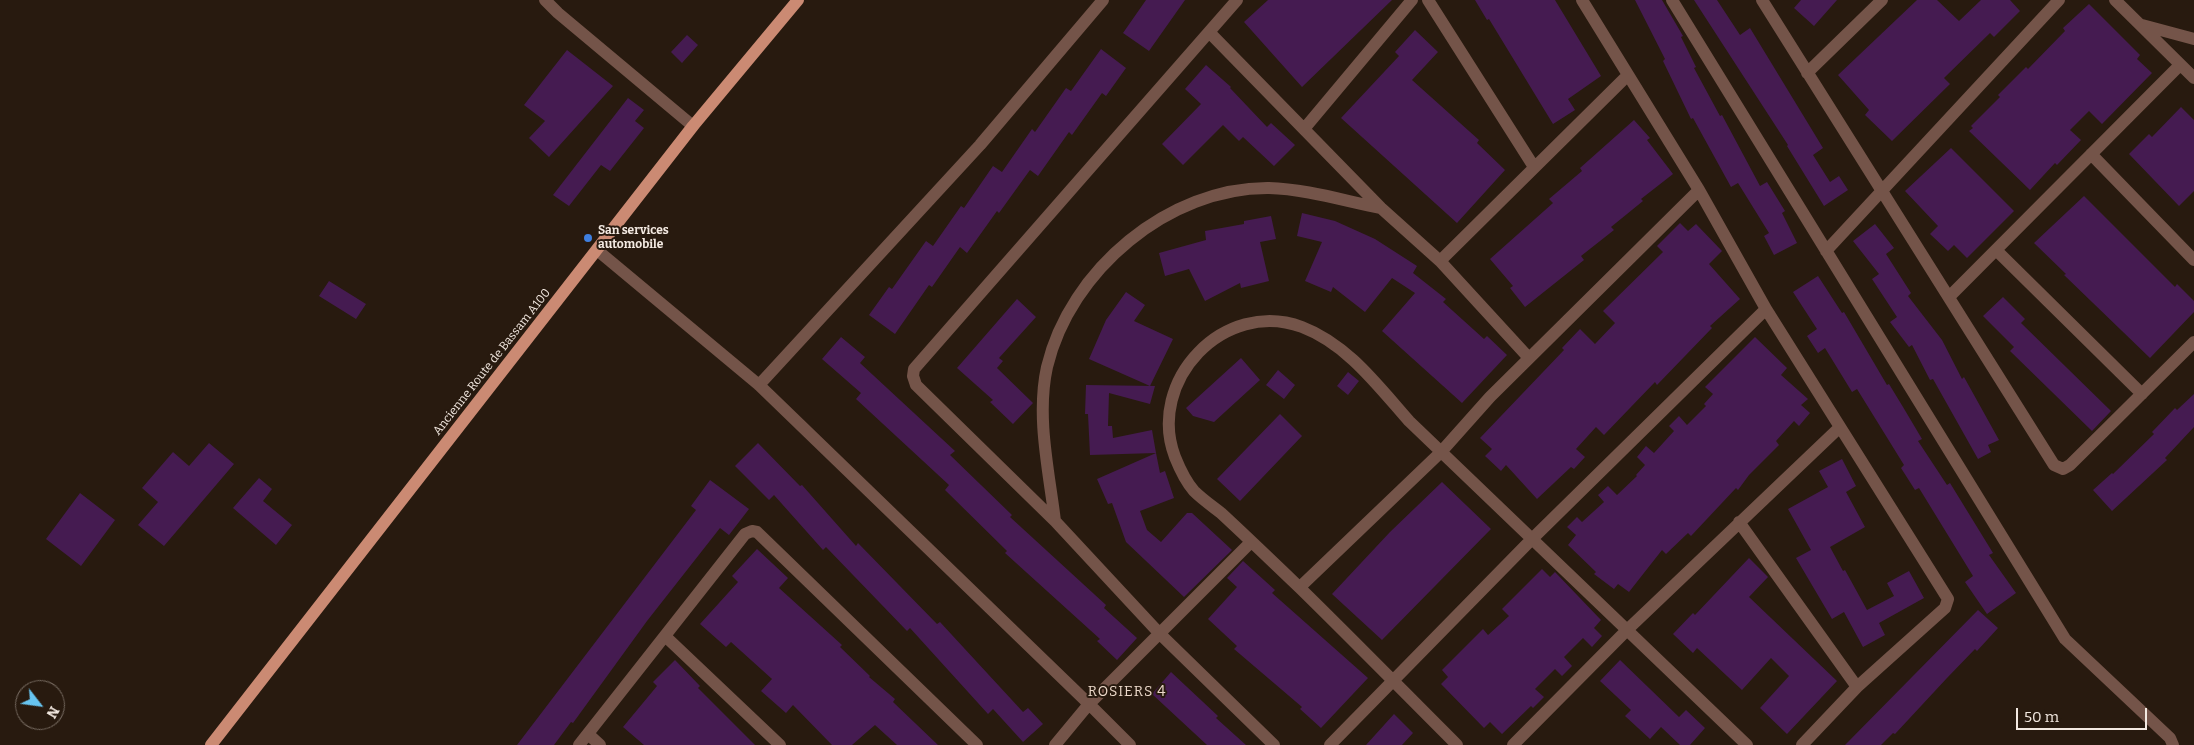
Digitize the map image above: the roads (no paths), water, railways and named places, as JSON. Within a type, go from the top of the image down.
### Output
[{"type":"main road","name":"Ancienne Route de Bassam A100","points":[[211,745],[693,126],[798,0]]},
{"type":"street","points":[[545,0],[693,126]]},
{"type":"street","points":[[759,385],[980,145],[1103,0]]},
{"type":"street","points":[[1237,0],[914,369],[913,376],[916,385],[1055,521],[1160,634],[1274,745]]},
{"type":"street","points":[[1304,128],[1412,0]]},
{"type":"street","points":[[1428,0],[1534,167]]},
{"type":"street","points":[[1582,0],[1699,190],[1766,309],[1948,599],[1946,608],[1857,687],[1802,745]]},
{"type":"street","points":[[1672,0],[2065,639],[2170,738],[2173,745]]},
{"type":"street","points":[[1762,0],[2054,465],[2063,469],[2070,465],[2194,342]]},
{"type":"street","points":[[1807,73],[1882,0]]},
{"type":"street","points":[[1826,251],[2058,0]]},
{"type":"street","points":[[2115,0],[2194,78]]},
{"type":"street","points":[[2140,24],[2194,39]]},
{"type":"street","points":[[1209,32],[1381,208],[1440,262],[1529,358]]},
{"type":"street","points":[[1949,297],[2180,65]]},
{"type":"street","points":[[1440,262],[1628,75]]},
{"type":"street","points":[[2091,154],[2194,260]]},
{"type":"street","points":[[1055,521],[1043,430],[1047,367],[1058,337],[1074,305],[1109,260],[1152,222],[1187,204],[1247,189],[1270,188],[1296,191],[1381,208]]},
{"type":"street","points":[[1300,587],[1441,452],[1529,358],[1699,190]]},
{"type":"street","points":[[597,250],[759,385],[1130,745]]},
{"type":"street","points":[[1996,250],[2142,394]]},
{"type":"street","points":[[1330,745],[1531,540],[1766,309]]},
{"type":"street","points":[[1457,745],[1300,587],[1193,490],[1176,459],[1170,442],[1171,404],[1183,370],[1198,352],[1210,342],[1238,326],[1263,322],[1300,326],[1326,339],[1348,356],[1408,421],[1747,745]]},
{"type":"street","points":[[1512,745],[1627,630],[1840,427]]},
{"type":"street","points":[[1739,522],[1857,687]]},
{"type":"street","points":[[579,745],[745,534],[752,531],[757,532],[977,745]]},
{"type":"street","points":[[1055,745],[1089,704],[1251,542]]},
{"type":"street","points":[[665,636],[780,745]]},
{"type":"street","points":[[588,734],[600,745]]},
{"type":"place","name":"San services automobile","points":[[588,238]]},
{"type":"district","name":"ROSIERS 4","points":[[1127,692]]}]
